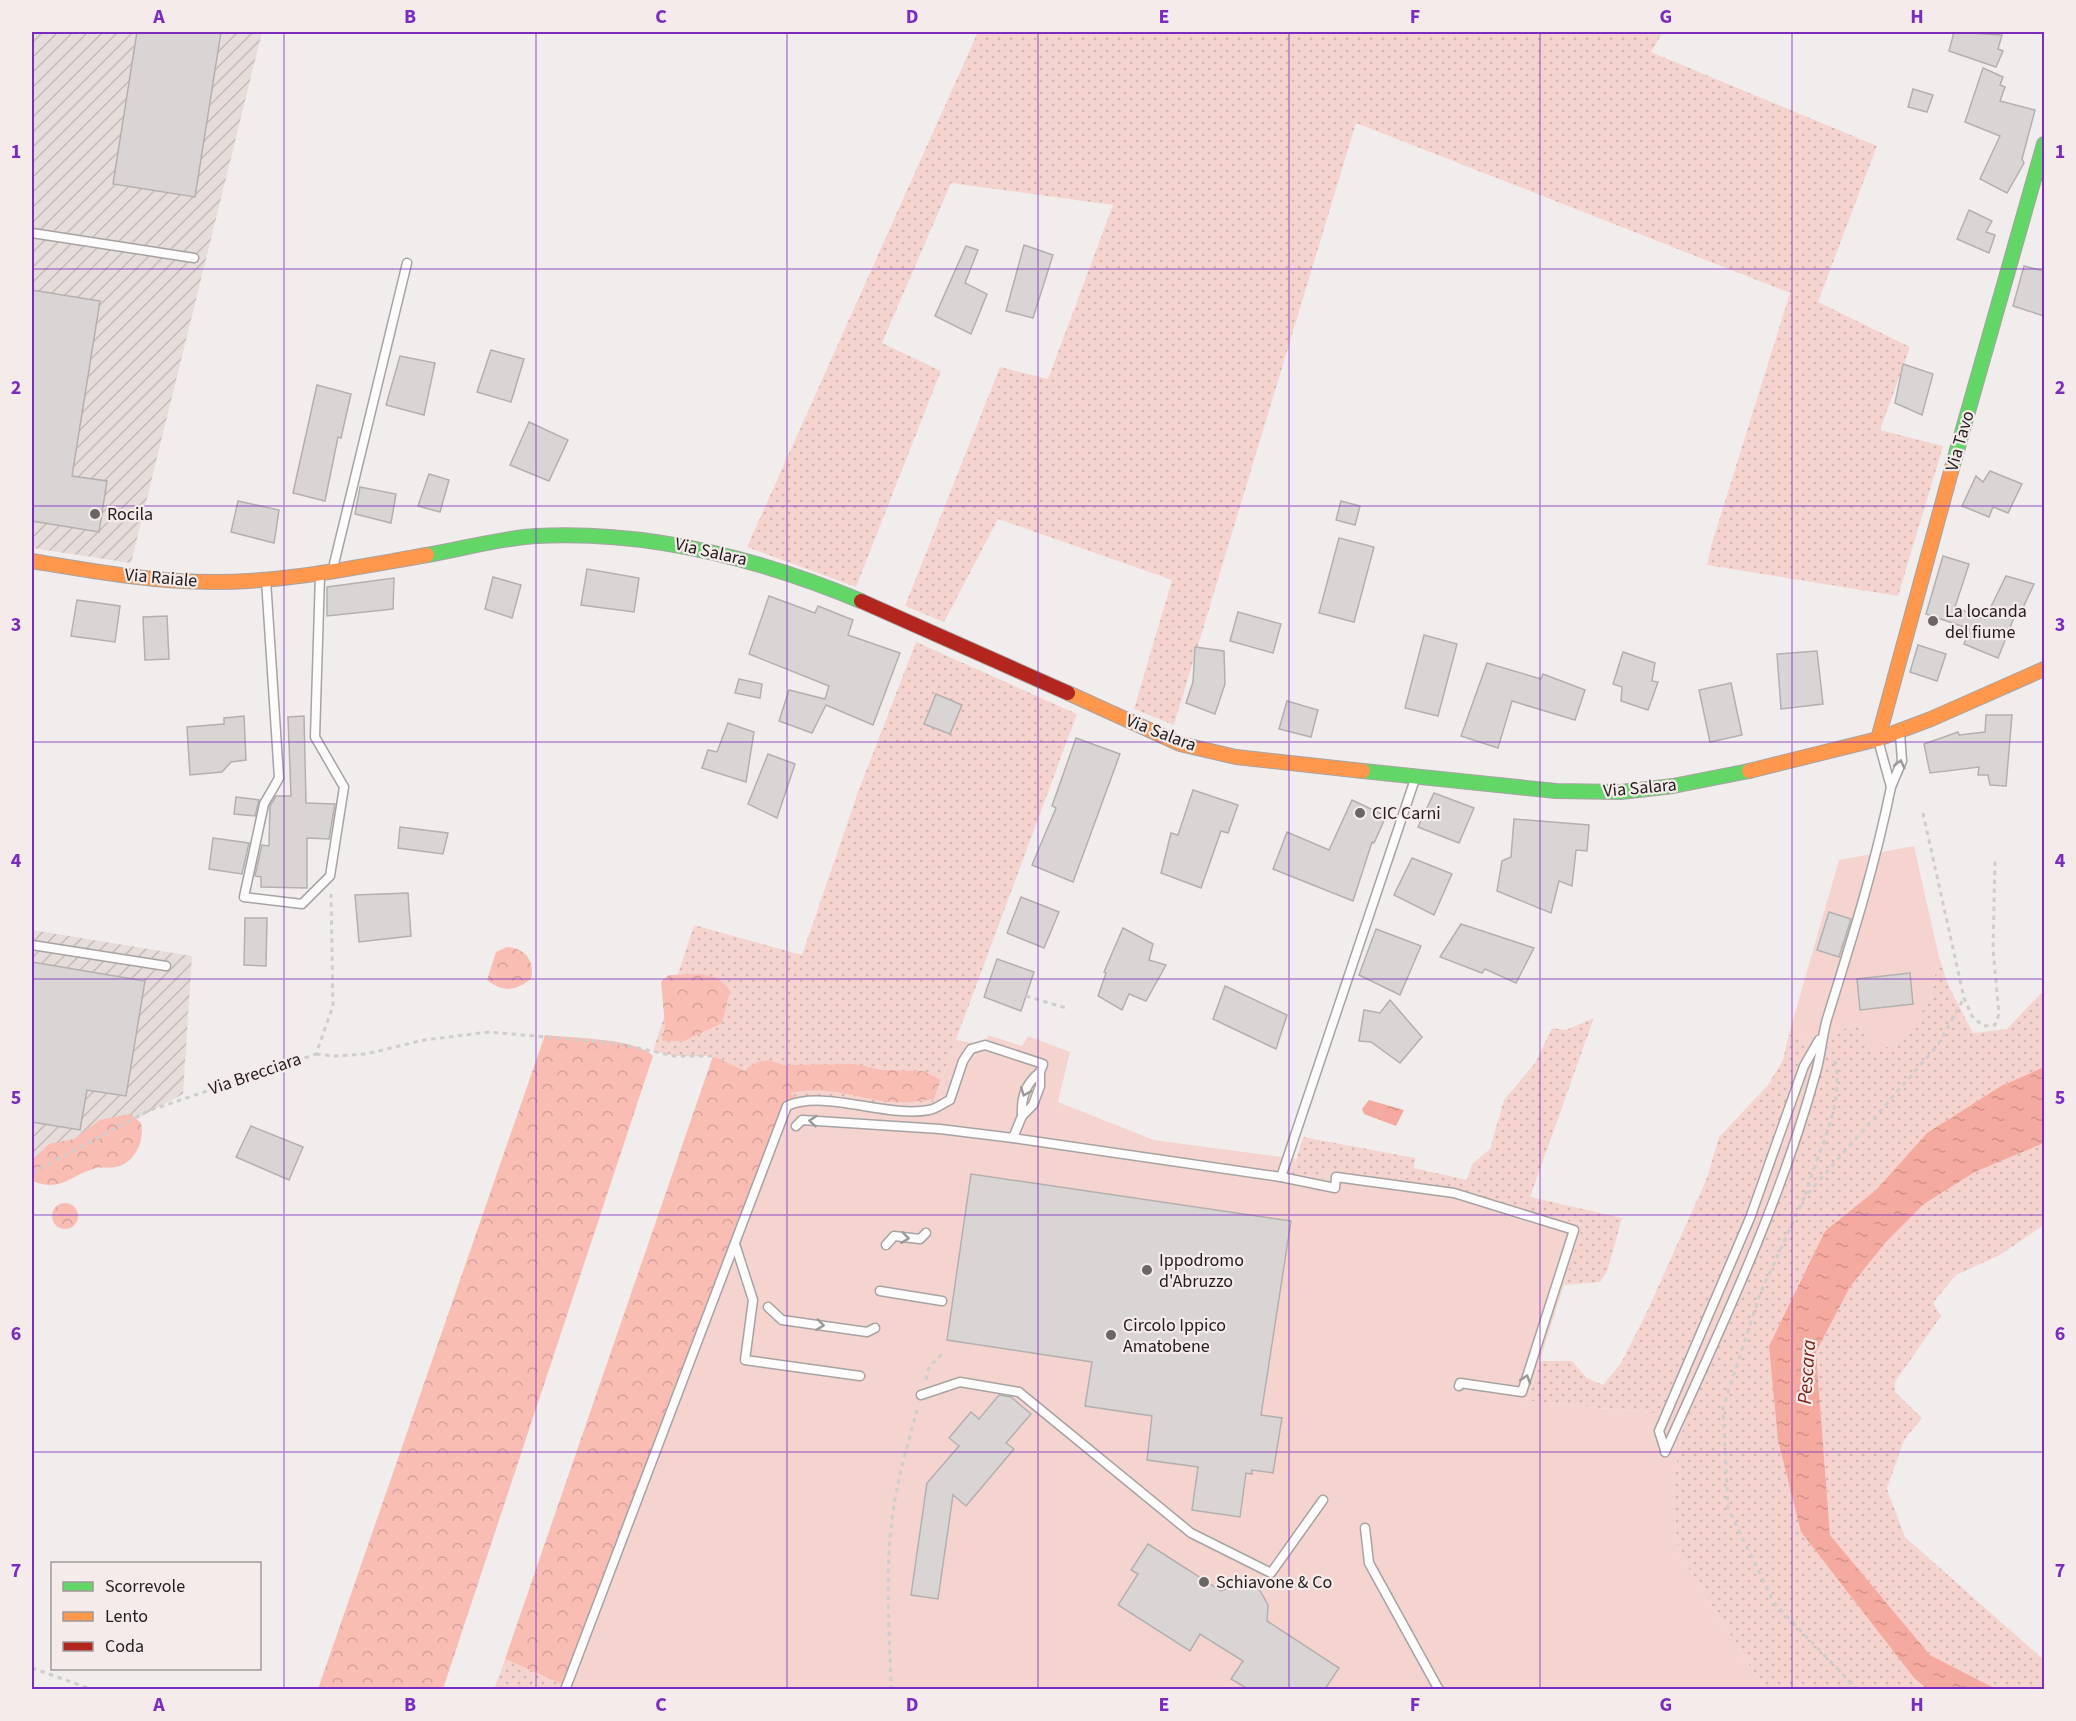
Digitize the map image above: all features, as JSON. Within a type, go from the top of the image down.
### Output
[{"type":"street","name":"Via Tavo","points":[[1878,739],[1881,721],[2044,144]]},
{"type":"street","name":"Via Salara","points":[[292,577],[535,536],[653,540],[702,549],[779,569],[873,605],[1180,744],[1247,758],[1556,791],[1621,792],[1673,786],[1753,770],[1878,739],[2044,669]]},
{"type":"street","name":"Via Raiale","points":[[32,561],[138,578],[215,582],[292,577]]},
{"type":"lane","points":[[32,233],[194,258]]},
{"type":"lane","points":[[266,579],[279,778],[264,804],[244,897],[302,904],[330,876],[344,787],[315,737],[326,573],[407,263]]},
{"type":"lane","points":[[1822,1035],[1804,1066],[1750,1218],[1659,1431],[1665,1452],[1756,1248],[1817,1070],[1822,1035],[1878,853],[1891,787],[1902,761],[1903,747],[1899,732]]},
{"type":"lane","points":[[1878,739],[1891,787]]},
{"type":"lane","points":[[1281,1177],[1417,776]]},
{"type":"lane","points":[[32,945],[166,966]]},
{"type":"lane","points":[[565,1689],[787,1106],[802,1100],[886,1109],[930,1110],[950,1100],[963,1061],[971,1049],[985,1045],[1043,1064],[1040,1072],[1040,1086],[1033,1105],[1022,1116],[1013,1138]]},
{"type":"lane","points":[[796,1126],[802,1120],[940,1129],[1281,1177],[1335,1188],[1336,1177],[1454,1193],[1574,1230],[1522,1392],[1460,1383],[1459,1386]]},
{"type":"lane","points":[[886,1245],[894,1236],[920,1239],[926,1233]]},
{"type":"lane","points":[[735,1246],[753,1300],[745,1360],[860,1376]]},
{"type":"lane","points":[[880,1291],[942,1301]]},
{"type":"lane","points":[[768,1307],[782,1320],[867,1332],[875,1328]]},
{"type":"lane","points":[[921,1395],[960,1382],[1019,1392],[1191,1533],[1271,1573],[1323,1500]]},
{"type":"lane","points":[[1365,1528],[1369,1563],[1440,1689]]},
{"type":"path","points":[[1923,813],[1964,998],[1972,1016],[1983,1026],[1995,1025],[1999,1014],[1994,949],[1995,861]]},
{"type":"path","name":"Via Brecciara","points":[[32,1173],[148,1111],[316,1054],[333,1006],[330,876]]},
{"type":"path","points":[[1026,996],[1066,1008]]},
{"type":"path","points":[[1804,1198],[1938,1044],[1964,998]]},
{"type":"path","points":[[316,1054],[335,1056],[366,1054],[424,1040],[489,1032],[615,1043],[674,1056],[713,1056]]},
{"type":"path","points":[[1822,1035],[1834,1056],[1839,1075],[1831,1117],[1804,1198],[1760,1294],[1723,1408],[1728,1508],[1774,1603],[1858,1689]]},
{"type":"path","points":[[891,1689],[888,1590],[891,1528],[906,1451],[929,1367],[943,1353]]},
{"type":"path","points":[[32,1668],[94,1689]]},
{"type":"shaded area","points":[[32,32],[262,32],[131,563],[32,548]]},
{"type":"shaded area","points":[[978,32],[1663,32],[1651,52],[1877,146],[1818,302],[1910,347],[1880,430],[1943,446],[1898,596],[1707,565],[1790,293],[1356,123],[1174,725],[1134,709],[1172,580],[998,519],[944,622],[905,606],[1000,367],[1048,379],[1113,205],[951,183],[882,343],[941,371],[856,587],[747,547]]},
{"type":"shaded area","points":[[916,642],[1077,714],[930,1110],[802,1100],[713,1056],[674,1056],[653,1051],[694,925],[802,955],[858,792]]},
{"type":"shaded area","name":"Ippodromo d'Abruzzo","points":[[1914,846],[1939,957],[1929,1002],[1898,1046],[1868,1049],[1862,1028],[1856,1024],[1839,1031],[1828,1044],[1816,1090],[1757,1255],[1685,1417],[1672,1487],[1678,1551],[1764,1689],[564,1690],[787,1106],[802,1100],[930,1110],[956,1040],[985,1045],[988,1035],[1022,1046],[1028,1036],[1070,1052],[1058,1102],[1154,1140],[1296,1159],[1292,1174],[1325,1179],[1327,1169],[1416,1181],[1583,1225],[1527,1401],[1662,1414],[1748,1212],[1807,1039],[1789,1034],[1839,860]]},
{"type":"shaded area","points":[[32,930],[192,956],[183,1094],[32,1174]]},
{"type":"shaded area","points":[[1939,957],[1949,987],[1973,1033],[2007,1029],[2044,990],[2044,1067],[2001,1086],[1927,1133],[1876,1190],[1825,1231],[1769,1346],[1801,1532],[1914,1678],[1927,1689],[1764,1689],[1678,1551],[1672,1487],[1685,1417],[1757,1255],[1816,1090],[1828,1044],[1839,1031],[1856,1024],[1862,1028],[1929,1002]]},
{"type":"shaded area","points":[[1594,1018],[1530,1197],[1622,1218],[1607,1272],[1600,1282],[1564,1285],[1582,1224],[1327,1169],[1325,1179],[1292,1174],[1303,1137],[1415,1158],[1414,1168],[1467,1180],[1472,1164],[1490,1149],[1504,1100],[1535,1063],[1552,1028],[1566,1030]]},
{"type":"shaded area","points":[[1789,1034],[1807,1039],[1748,1212],[1662,1414],[1527,1401],[1540,1361],[1572,1361],[1587,1378],[1603,1385],[1621,1363],[1645,1316],[1707,1178],[1719,1137],[1768,1085],[1783,1060]]},
{"type":"shaded area","points":[[2044,1143],[2044,1225],[2000,1255],[1956,1275],[1933,1303],[1941,1316],[1895,1382],[1895,1392],[1922,1418],[1904,1440],[1887,1489],[1905,1537],[2044,1660],[2044,1689],[1996,1689],[1930,1655],[1830,1535],[1816,1352],[1850,1287],[1886,1242],[1924,1204],[1975,1172]]},
{"type":"shaded area","points":[[505,1659],[566,1686],[564,1690],[494,1690]]},
{"type":"green space","points":[[507,947],[524,953],[530,961],[532,972],[531,979],[520,986],[504,989],[487,980],[496,952]]},
{"type":"green space","points":[[669,975],[711,976],[725,984],[730,991],[722,1023],[684,1041],[662,1041],[665,1026],[661,982]]},
{"type":"green space","points":[[545,1035],[618,1042],[645,1050],[653,1056],[443,1689],[318,1689]]},
{"type":"green space","points":[[713,1056],[747,1072],[747,1068],[758,1062],[769,1060],[783,1065],[855,1064],[882,1070],[923,1071],[941,1080],[934,1099],[913,1102],[892,1102],[816,1090],[790,1093],[802,1100],[566,1686],[505,1659]]},
{"type":"green space","points":[[130,1114],[141,1123],[142,1130],[137,1150],[123,1165],[93,1169],[58,1184],[42,1184],[32,1181],[32,1160],[49,1144],[74,1139],[100,1120]]},
{"type":"green space","points":[[65,1203],[74,1207],[78,1216],[74,1225],[65,1229],[56,1225],[52,1216],[56,1207]]},
{"type":"water","name":"Pescara","points":[[2044,1067],[2044,1143],[1975,1172],[1924,1204],[1886,1242],[1850,1287],[1816,1352],[1830,1535],[1930,1655],[1996,1689],[1927,1689],[1914,1678],[1801,1532],[1778,1440],[1769,1346],[1825,1231],[1876,1190],[1927,1133],[2001,1086]]},
{"type":"water","points":[[1369,1100],[1404,1110],[1396,1126],[1364,1114],[1362,1109]]},
{"type":"building","points":[[137,32],[221,32],[195,197],[113,184]]},
{"type":"building","points":[[1954,32],[2002,35],[1998,49],[2003,51],[1996,67],[1949,51]]},
{"type":"building","points":[[1983,68],[2003,77],[2000,85],[2005,87],[2000,101],[2035,110],[2022,159],[2024,163],[2007,193],[1980,179],[2000,136],[1965,122]]},
{"type":"building","points":[[1913,89],[1933,95],[1927,112],[1908,107]]},
{"type":"building","points":[[1969,210],[1992,221],[1986,232],[1995,235],[1989,253],[1957,239]]},
{"type":"building","points":[[1024,245],[1053,255],[1033,318],[1006,311]]},
{"type":"building","points":[[966,246],[978,250],[965,283],[987,294],[971,334],[935,316]]},
{"type":"building","points":[[2024,266],[2044,271],[2044,316],[2013,306]]},
{"type":"building","points":[[32,290],[100,301],[72,476],[107,481],[99,532],[32,521]]},
{"type":"building","points":[[491,350],[524,359],[511,402],[477,392]]},
{"type":"building","points":[[400,356],[435,363],[424,415],[386,405]]},
{"type":"building","points":[[1903,364],[1933,374],[1922,415],[1895,403]]},
{"type":"building","points":[[317,385],[351,394],[341,438],[338,437],[325,501],[293,493]]},
{"type":"building","points":[[529,422],[568,440],[549,481],[510,465]]},
{"type":"building","points":[[1990,471],[2022,484],[2008,513],[1993,507],[1989,517],[1962,506],[1976,476],[1983,482]]},
{"type":"building","points":[[429,474],[449,480],[440,512],[418,506]]},
{"type":"building","points":[[360,487],[396,494],[391,523],[355,514]]},
{"type":"building","points":[[238,501],[279,510],[274,543],[231,532]]},
{"type":"building","points":[[1341,501],[1360,506],[1355,525],[1336,520]]},
{"type":"building","points":[[1339,538],[1374,547],[1354,622],[1319,613]]},
{"type":"building","points":[[1943,556],[1969,564],[1955,607],[1985,619],[2006,576],[2034,584],[2021,612],[2017,610],[1998,658],[1964,644],[1970,629],[1926,614]]},
{"type":"building","points":[[587,569],[639,578],[634,612],[581,605]]},
{"type":"building","points":[[493,577],[521,585],[512,618],[485,609]]},
{"type":"building","points":[[394,578],[393,609],[327,616],[327,587]]},
{"type":"building","points":[[769,596],[815,613],[818,606],[853,620],[848,635],[900,653],[873,725],[826,705],[812,733],[779,721],[789,690],[825,699],[829,686],[749,654]]},
{"type":"building","points":[[77,600],[120,606],[115,642],[71,636]]},
{"type":"building","points":[[1238,612],[1281,624],[1273,653],[1230,641]]},
{"type":"building","points":[[167,616],[169,659],[145,660],[143,617]]},
{"type":"building","points":[[1424,635],[1457,644],[1438,716],[1405,708]]},
{"type":"building","points":[[1918,645],[1946,654],[1937,681],[1910,672]]},
{"type":"building","points":[[1195,647],[1224,651],[1225,684],[1215,714],[1186,703],[1193,682]]},
{"type":"building","points":[[1817,651],[1823,704],[1781,709],[1777,654]]},
{"type":"building","points":[[1623,652],[1655,663],[1652,681],[1658,682],[1648,710],[1621,701],[1622,687],[1613,684]]},
{"type":"building","points":[[1487,663],[1541,679],[1543,674],[1585,690],[1575,720],[1512,701],[1498,748],[1461,736]]},
{"type":"building","points":[[739,679],[762,684],[760,698],[735,693]]},
{"type":"building","points":[[1731,683],[1742,735],[1710,742],[1699,690]]},
{"type":"building","points":[[936,694],[962,705],[950,734],[924,724]]},
{"type":"building","points":[[1287,701],[1318,710],[1311,737],[1279,729]]},
{"type":"building","points":[[1986,715],[2012,715],[2006,786],[1990,785],[1988,775],[1978,775],[1979,767],[1930,773],[1924,744],[1958,732],[1959,735],[1985,732]]},
{"type":"building","points":[[244,716],[246,760],[231,762],[222,772],[190,775],[187,727],[224,724],[224,718]]},
{"type":"building","points":[[304,716],[306,803],[335,804],[329,839],[307,838],[307,888],[261,887],[261,877],[255,876],[262,845],[269,846],[270,806],[276,796],[291,796],[288,717]]},
{"type":"building","points":[[728,723],[754,732],[746,782],[702,768],[708,750],[717,752]]},
{"type":"building","points":[[1076,738],[1120,754],[1073,882],[1032,865],[1056,808],[1052,806]]},
{"type":"building","points":[[768,754],[795,764],[777,818],[748,804]]},
{"type":"building","points":[[1193,790],[1238,805],[1228,833],[1221,831],[1201,888],[1161,873],[1171,833],[1178,835]]},
{"type":"building","points":[[1434,793],[1474,808],[1459,843],[1418,827]]},
{"type":"building","points":[[236,797],[259,800],[255,816],[234,814]]},
{"type":"building","points":[[1352,800],[1386,816],[1374,843],[1372,842],[1353,901],[1273,869],[1287,832],[1329,850]]},
{"type":"building","points":[[1514,819],[1589,825],[1587,851],[1576,850],[1572,886],[1559,881],[1551,913],[1497,891],[1502,861],[1511,857]]},
{"type":"building","points":[[400,827],[448,833],[443,854],[398,848]]},
{"type":"building","points":[[213,838],[249,843],[242,874],[209,869]]},
{"type":"building","points":[[1412,858],[1452,874],[1434,915],[1394,895]]},
{"type":"building","points":[[408,893],[411,936],[359,942],[355,895]]},
{"type":"building","points":[[1021,897],[1059,912],[1044,948],[1007,933]]},
{"type":"building","points":[[1829,912],[1851,919],[1839,957],[1817,950]]},
{"type":"building","points":[[245,918],[267,918],[266,966],[244,965]]},
{"type":"building","points":[[1461,924],[1534,948],[1516,983],[1485,969],[1482,973],[1440,957]]},
{"type":"building","points":[[1123,928],[1153,944],[1149,960],[1166,965],[1146,1001],[1129,994],[1122,1010],[1098,996],[1106,973],[1104,972]]},
{"type":"building","points":[[1376,929],[1421,946],[1400,995],[1359,975]]},
{"type":"building","points":[[997,959],[1034,972],[1021,1011],[984,997]]},
{"type":"building","points":[[32,962],[145,981],[126,1096],[87,1090],[80,1130],[32,1122]]},
{"type":"building","points":[[1910,973],[1913,1004],[1860,1010],[1857,979]]},
{"type":"building","points":[[1225,986],[1287,1015],[1276,1049],[1213,1019]]},
{"type":"building","points":[[1390,1000],[1422,1037],[1400,1063],[1371,1042],[1359,1041],[1364,1010],[1380,1013]]},
{"type":"building","points":[[251,1126],[303,1147],[289,1180],[236,1157]]},
{"type":"building","name":"Circolo Ippico Amatobene","points":[[971,1174],[1291,1221],[1261,1415],[1282,1418],[1273,1473],[1252,1470],[1252,1474],[1246,1473],[1240,1517],[1192,1510],[1198,1467],[1147,1460],[1152,1416],[1085,1406],[1092,1362],[947,1340]]},
{"type":"building","points":[[999,1395],[1011,1397],[1031,1414],[1006,1443],[1014,1449],[966,1506],[953,1495],[938,1599],[911,1595],[927,1483],[959,1446],[949,1438],[971,1412],[979,1419]]},
{"type":"building","points":[[1148,1544],[1221,1591],[1240,1583],[1259,1589],[1268,1605],[1267,1621],[1339,1668],[1325,1689],[1248,1689],[1231,1679],[1243,1661],[1200,1634],[1190,1651],[1118,1605],[1138,1574],[1131,1570]]},
{"type":"traffic: fast","points":[[1952,468],[2044,144]]},
{"type":"traffic: fast","points":[[427,555],[522,537],[578,535],[620,538],[702,550],[743,560],[861,601]]},
{"type":"traffic: fast","points":[[1363,771],[1556,791],[1621,792],[1673,786],[1749,771]]},
{"type":"traffic: slow","points":[[1878,739],[1952,468]]},
{"type":"traffic: slow","points":[[32,561],[145,578],[214,582],[295,577],[427,555]]},
{"type":"traffic: slow","points":[[1749,771],[1878,739],[1931,719],[2044,669]]},
{"type":"traffic: slow","points":[[1068,693],[1180,744],[1236,757],[1363,771]]},
{"type":"traffic: jam","points":[[861,601],[1068,693]]},
{"type":"place","name":"Rocila","points":[[95,514]]},
{"type":"place","name":"La locanda del fiume","points":[[1933,621]]},
{"type":"place","name":"CIC Carni","points":[[1360,813]]},
{"type":"place","name":"Ippodromo d'Abruzzo","points":[[1147,1270]]},
{"type":"place","name":"Circolo Ippico Amatobene","points":[[1111,1335]]},
{"type":"place","name":"Schiavone & Co","points":[[1204,1582]]}]
